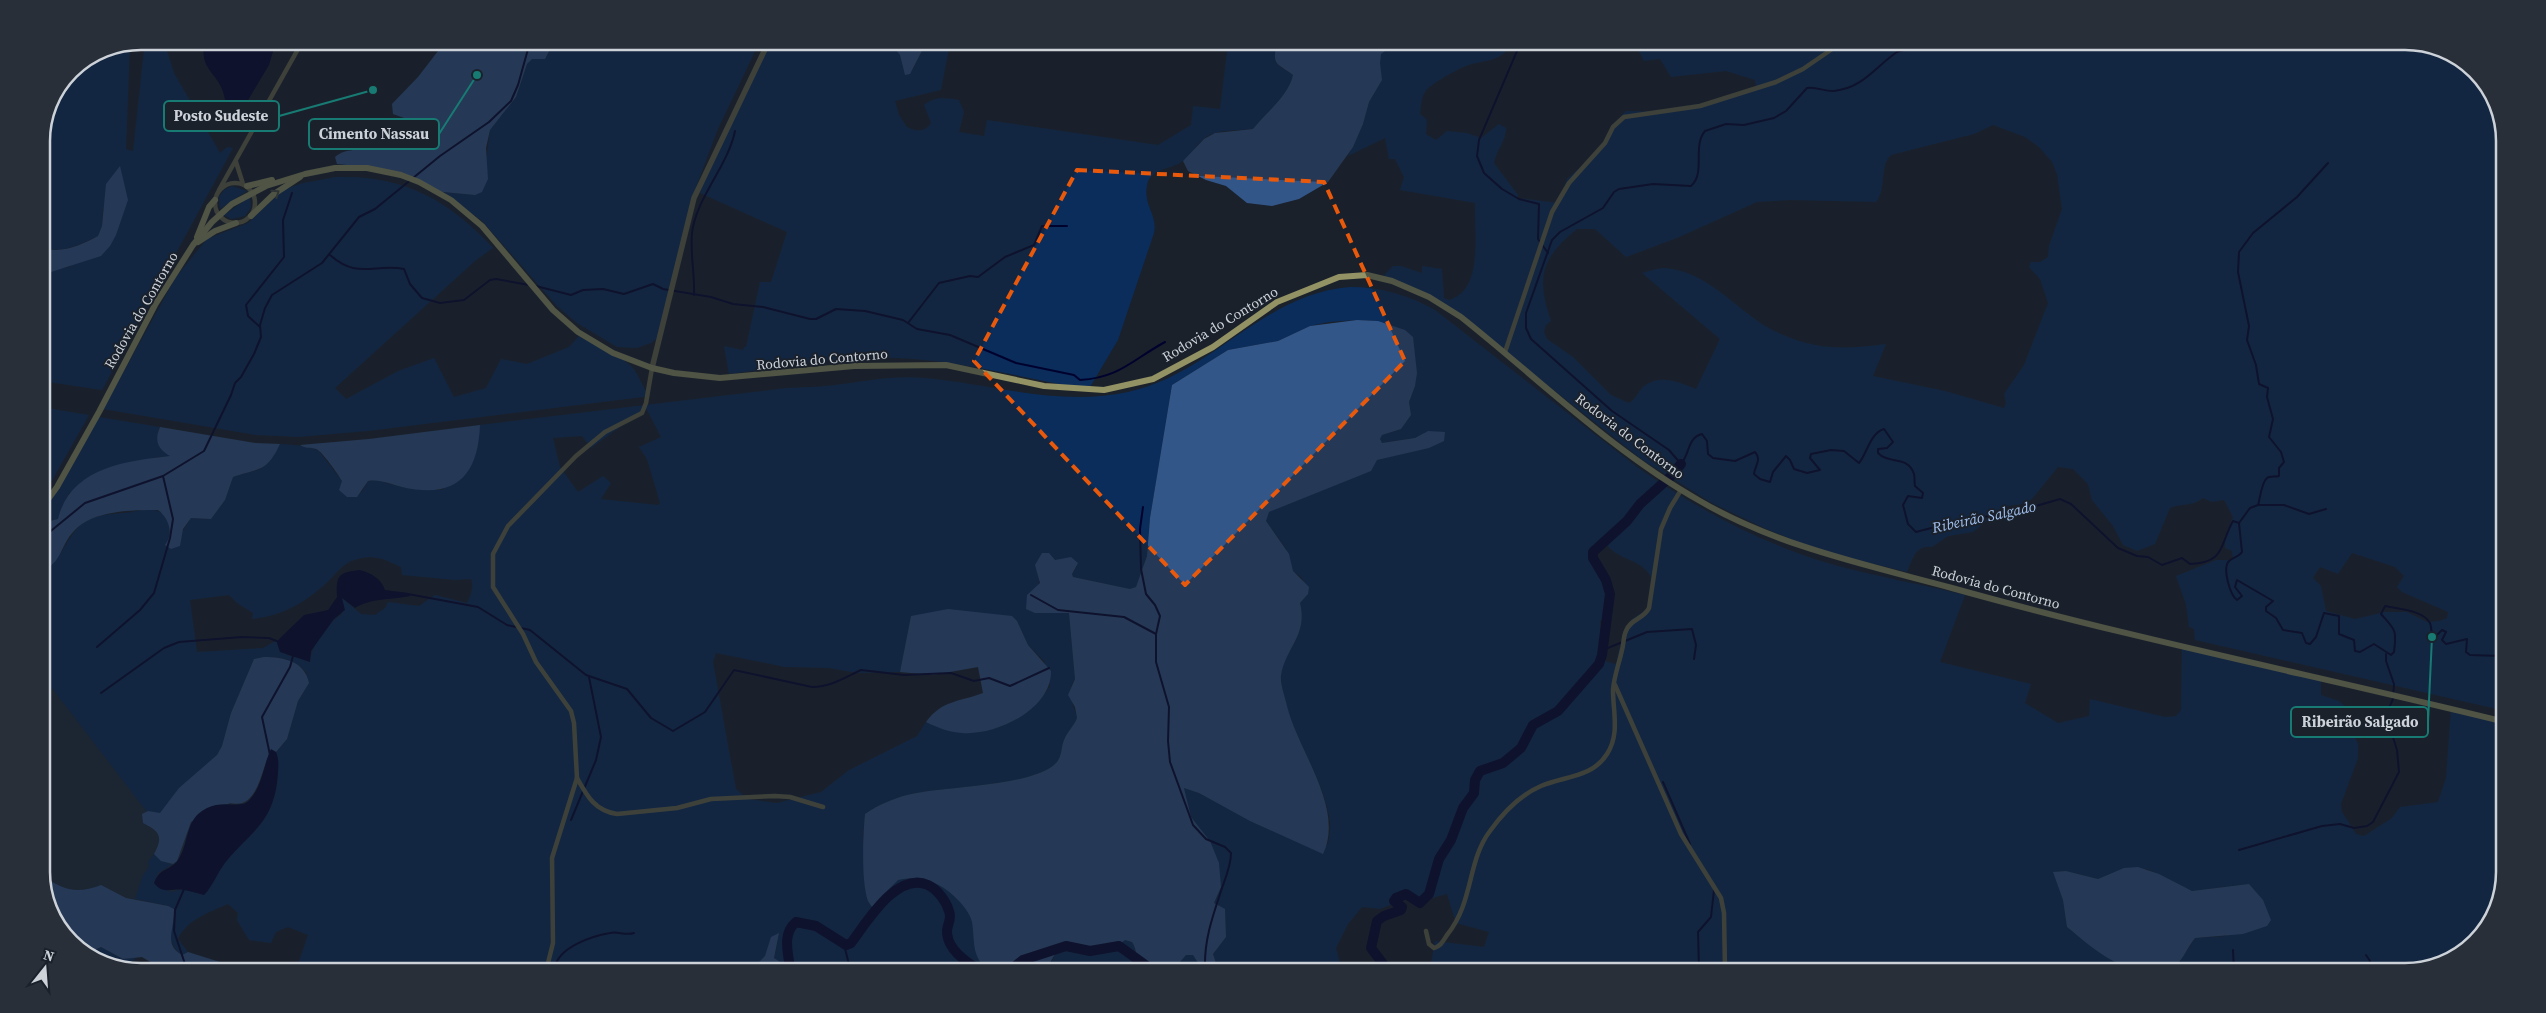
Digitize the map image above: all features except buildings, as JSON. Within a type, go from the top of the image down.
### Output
[{"type":"main road","name":"Rodovia do Contorno","points":[[50,497],[99,412],[155,304],[193,245],[219,215],[253,192],[305,174],[335,168],[367,168],[419,182],[451,200],[482,226],[553,310],[578,332],[612,353],[652,368],[720,378],[854,366],[946,364],[1044,386],[1104,390],[1153,379],[1213,347],[1277,302],[1339,277],[1367,275],[1392,281],[1429,298],[1461,317],[1590,423],[1650,469],[1681,490],[1747,526],[1823,553],[1981,596],[2212,655],[2496,720]]},
{"type":"main road","points":[[245,185],[305,174]]},
{"type":"main road","points":[[251,216],[274,194],[305,174]]},
{"type":"main road","points":[[193,245],[209,207],[215,200]]},
{"type":"main road","points":[[193,245],[215,231],[236,223]]},
{"type":"street","points":[[236,162],[245,185],[253,192],[256,203],[251,216],[236,223],[224,220],[219,215],[215,200],[262,110],[297,50]]},
{"type":"street","points":[[548,963],[553,943],[552,858],[577,778],[577,746],[571,711],[536,662],[523,634],[496,592],[492,579],[494,554],[508,526],[576,456],[605,432],[642,413],[646,403],[652,368],[694,198],[765,50]]},
{"type":"street","points":[[1505,352],[1552,212],[1570,182],[1605,143],[1613,128],[1624,117],[1700,106],[1776,82],[1803,69],[1831,50]]},
{"type":"street","points":[[219,190],[229,183],[245,185]]},
{"type":"street","points":[[1426,932],[1429,944],[1434,948],[1441,945],[1449,934],[1465,904],[1482,844],[1489,831],[1512,805],[1540,786],[1580,775],[1604,758],[1611,746],[1614,730],[1614,683],[1626,631],[1631,623],[1650,608],[1661,530],[1670,508],[1681,490]]},
{"type":"street","points":[[1614,683],[1678,827],[1721,898],[1724,913],[1725,963]]},
{"type":"street","points":[[577,778],[594,805],[617,814],[677,808],[711,799],[775,796],[790,797],[823,807]]},
{"type":"highlighted area","points":[[1077,170],[1324,182],[1405,361],[1185,585],[974,361]]},
{"type":"shaded area","points":[[144,50],[167,50],[174,73],[220,153],[227,147],[233,148],[102,390],[50,382],[50,270],[69,267],[116,235],[121,219],[103,208],[102,226],[98,236],[78,245],[63,249],[50,249],[50,141],[53,118],[65,91],[86,69],[106,57],[130,51],[126,149],[133,151]]},
{"type":"shaded area","points":[[204,50],[274,50],[269,65],[247,102],[245,116],[237,120],[227,112],[224,94],[204,58]]},
{"type":"shaded area","points":[[439,50],[550,50],[545,59],[532,59],[527,64],[516,97],[490,130],[486,148],[488,179],[482,192],[475,195],[443,192],[367,167],[337,164],[335,157],[339,154],[355,149],[369,139],[392,131],[399,125],[404,118],[393,114],[392,104],[418,77]]},
{"type":"shaded area","points":[[550,50],[756,50],[717,131],[695,190],[680,250],[666,322],[659,337],[651,343],[637,348],[617,347],[577,323],[558,307],[482,221],[443,192],[475,195],[486,163],[490,130],[516,97],[527,64],[532,59],[547,56]]},
{"type":"shaded area","points":[[765,50],[896,50],[900,55],[904,71],[913,69],[922,50],[949,50],[941,90],[895,101],[899,115],[907,127],[914,130],[924,130],[931,123],[924,105],[936,99],[945,98],[959,100],[964,112],[959,132],[984,136],[987,120],[1158,145],[1191,125],[1193,106],[1220,109],[1227,50],[1276,50],[1275,60],[1279,66],[1293,75],[1282,97],[1253,129],[1224,131],[1210,135],[1201,141],[1183,161],[1157,172],[1149,179],[1146,192],[1154,221],[1154,233],[1118,340],[1090,387],[1069,386],[961,365],[896,358],[833,360],[729,374],[724,346],[743,350],[746,347],[760,282],[771,282],[787,232],[700,193],[709,167]]},
{"type":"shaded area","points":[[896,50],[922,50],[910,74],[905,75],[900,55]]},
{"type":"shaded area","points":[[1387,50],[1507,50],[1499,57],[1461,68],[1439,80],[1425,92],[1420,114],[1427,120],[1426,134],[1436,140],[1447,131],[1467,133],[1481,138],[1499,124],[1506,128],[1506,133],[1494,163],[1518,195],[1518,198],[1559,203],[1567,179],[1603,147],[1612,125],[1626,111],[1677,112],[1756,87],[1755,80],[1726,71],[1671,77],[1660,59],[1644,61],[1638,50],[2405,50],[2423,52],[2445,59],[2469,77],[2481,91],[2491,112],[2496,135],[2496,709],[2195,640],[2194,629],[2189,627],[2186,604],[2176,576],[2216,560],[2233,560],[2232,551],[2225,548],[2225,538],[2233,517],[2224,500],[2212,502],[2203,498],[2195,503],[2170,508],[2155,544],[2137,551],[2123,545],[2113,526],[2092,500],[2088,484],[2073,469],[2058,467],[2032,499],[2022,504],[2007,506],[1973,532],[1948,536],[1932,547],[1922,548],[1915,554],[1907,572],[1821,551],[1766,529],[1712,503],[1644,461],[1449,308],[1383,280],[1385,274],[1393,266],[1401,266],[1422,273],[1422,266],[1442,269],[1444,298],[1449,300],[1460,294],[1468,285],[1475,259],[1476,244],[1475,203],[1400,190],[1404,177],[1395,159],[1389,159],[1385,138],[1348,156],[1363,124],[1369,102],[1382,80],[1379,63],[1381,54]],"holes":[[[1993,125],[2025,137],[2039,147],[2052,162],[2057,174],[2062,209],[2049,246],[2048,257],[2040,262],[2031,262],[2029,267],[2040,279],[2048,303],[2024,365],[2004,394],[2006,403],[2004,408],[1945,391],[1873,376],[1886,344],[1845,348],[1821,346],[1795,340],[1766,326],[1712,286],[1698,278],[1682,271],[1665,268],[1642,273],[1720,339],[1696,389],[1669,380],[1655,381],[1648,383],[1642,388],[1629,403],[1611,395],[1573,357],[1547,339],[1544,332],[1546,325],[1551,321],[1544,293],[1543,281],[1545,270],[1556,250],[1577,229],[1595,229],[1626,257],[1677,238],[1757,202],[1791,200],[1876,202],[1881,191],[1885,165],[1891,155],[1974,134]],[[2352,553],[2395,567],[2404,576],[2397,587],[2402,592],[2448,612],[2447,618],[2427,622],[2407,612],[2385,612],[2355,619],[2326,611],[2321,586],[2313,578],[2320,567],[2338,574]]]},
{"type":"shaded area","points":[[1387,50],[1381,54],[1382,80],[1369,102],[1363,124],[1353,147],[1328,182],[1299,199],[1272,206],[1247,203],[1226,186],[1206,180],[1188,171],[1183,161],[1204,139],[1215,133],[1253,129],[1282,97],[1293,75],[1277,63],[1275,51]]},
{"type":"shaded area","points":[[120,166],[128,200],[116,235],[110,246],[101,256],[50,272],[50,249],[78,246],[98,236],[102,226],[106,184]]},
{"type":"shaded area","points":[[336,177],[360,177],[382,180],[423,193],[459,216],[493,248],[475,261],[335,388],[346,399],[398,371],[434,358],[454,397],[486,388],[501,359],[527,364],[569,347],[579,336],[619,357],[631,366],[637,373],[645,390],[651,396],[368,431],[298,437],[256,435],[103,409],[176,277],[207,239],[248,223],[283,190],[303,183]]},
{"type":"shaded area","points":[[232,186],[247,191],[220,209],[219,197],[224,190]]},
{"type":"shaded area","points":[[250,197],[251,207],[245,216],[231,219],[224,215]]},
{"type":"shaded area","points":[[1350,287],[1384,290],[1415,300],[1435,310],[1637,467],[1708,512],[1759,537],[1811,558],[1870,574],[1965,595],[1940,662],[2031,684],[2025,703],[2058,723],[2089,716],[2090,699],[2165,717],[2176,716],[2181,710],[2182,646],[2321,679],[2321,695],[2339,701],[2347,708],[2348,723],[2358,744],[2358,758],[2341,804],[2342,812],[2356,834],[2364,836],[2392,818],[2400,807],[2438,802],[2446,778],[2451,709],[2496,719],[2496,878],[2487,912],[2473,932],[2460,944],[2445,954],[2417,962],[2179,963],[2195,938],[2226,936],[2254,890],[2249,884],[2192,891],[2147,869],[2112,873],[2098,879],[2066,871],[2054,872],[2063,900],[2067,927],[2091,946],[2117,963],[1431,963],[1435,941],[1484,947],[1489,932],[1456,923],[1447,894],[1421,901],[1410,897],[1380,909],[1362,907],[1348,924],[1336,948],[1340,963],[1216,963],[1213,954],[1226,937],[1225,910],[1214,903],[1218,895],[1210,841],[1191,817],[1184,788],[1199,793],[1267,829],[1328,844],[1330,832],[1326,803],[1290,716],[1284,698],[1281,679],[1284,661],[1301,627],[1300,603],[1308,594],[1302,578],[1293,571],[1286,549],[1266,521],[1268,512],[1373,465],[1377,460],[1389,456],[1428,431],[1415,438],[1382,443],[1380,439],[1382,435],[1401,429],[1411,415],[1409,402],[1415,386],[1378,321],[1357,320],[1329,322],[1310,326],[1278,341],[1228,350],[1172,385],[1150,518],[1147,556],[1136,588],[1130,589],[1073,577],[1072,574],[1077,566],[1053,559],[1037,573],[1039,583],[1029,593],[1035,613],[1069,613],[1075,679],[1070,694],[1077,718],[1065,737],[1057,762],[1046,770],[1009,781],[907,795],[896,798],[865,814],[863,836],[869,903],[878,913],[884,900],[890,898],[887,891],[897,881],[907,877],[927,879],[947,889],[968,911],[973,925],[975,947],[982,963],[780,963],[774,959],[779,934],[765,956],[758,963],[298,963],[308,935],[288,927],[276,932],[271,943],[249,940],[237,920],[238,913],[228,904],[199,917],[182,932],[178,939],[188,952],[182,955],[173,946],[171,940],[168,906],[135,899],[143,875],[149,867],[148,862],[154,854],[167,863],[173,864],[158,873],[154,883],[171,892],[183,889],[204,895],[225,863],[258,828],[270,809],[274,798],[278,771],[276,752],[287,739],[298,701],[309,683],[306,672],[289,660],[276,657],[254,659],[231,713],[222,746],[217,755],[160,813],[147,812],[52,688],[50,692],[50,566],[71,536],[84,522],[102,515],[144,510],[161,512],[167,518],[169,525],[167,544],[171,549],[191,518],[211,519],[225,500],[233,477],[266,465],[280,444],[305,446],[319,451],[342,481],[361,493],[368,481],[376,480],[402,487],[442,490],[476,453],[480,425],[786,388],[829,386],[902,377],[950,381],[1051,396],[1102,396],[1128,392],[1158,383],[1186,369],[1263,319],[1290,304],[1319,293]],"holes":[[[646,408],[661,437],[639,447],[647,459],[660,503],[658,505],[601,499],[611,483],[603,476],[578,492],[560,467],[553,438],[582,436],[591,448]],[[1604,539],[1612,550],[1642,567],[1651,577],[1647,609],[1631,620],[1623,632],[1616,664],[1607,662],[1602,657],[1600,621],[1605,617],[1607,607],[1606,592],[1589,553],[1599,540]],[[370,557],[383,559],[401,567],[402,575],[455,580],[471,579],[471,594],[467,603],[435,595],[419,606],[388,602],[385,608],[375,615],[361,614],[342,598],[342,614],[321,635],[313,648],[310,661],[287,655],[277,643],[279,639],[263,648],[197,652],[190,600],[229,595],[237,603],[253,613],[252,619],[262,618],[290,609],[322,587],[348,563],[353,560]],[[911,616],[1017,621],[1028,645],[1044,661],[1050,686],[1025,713],[1010,722],[994,728],[978,731],[960,731],[926,722],[917,736],[849,770],[821,792],[777,803],[748,799],[736,789],[713,662],[716,653],[785,667],[829,668],[857,673],[900,672]]]},
{"type":"shaded area","points":[[1357,320],[1378,321],[1405,330],[1413,337],[1417,373],[1415,386],[1409,402],[1411,415],[1401,429],[1382,435],[1380,439],[1382,443],[1415,438],[1428,431],[1445,432],[1444,441],[1429,448],[1377,460],[1371,471],[1269,512],[1266,521],[1289,554],[1293,571],[1309,587],[1308,594],[1300,603],[1302,614],[1299,632],[1287,656],[1281,679],[1293,723],[1324,799],[1328,818],[1328,836],[1323,854],[1250,821],[1199,793],[1184,788],[1191,817],[1210,841],[1219,863],[1221,887],[1214,903],[1225,909],[1226,937],[1213,954],[1216,963],[1198,963],[1193,955],[1186,955],[1179,963],[1137,963],[1134,945],[1132,942],[1125,940],[1112,950],[1074,945],[1066,947],[1059,951],[1051,963],[981,963],[974,946],[970,916],[953,895],[939,885],[924,880],[898,880],[887,891],[891,898],[884,900],[877,913],[868,901],[864,882],[863,845],[865,814],[896,798],[907,795],[1009,781],[1029,776],[1046,770],[1059,760],[1064,740],[1077,718],[1075,707],[1068,695],[1075,679],[1069,613],[1035,613],[1026,609],[1027,595],[1040,583],[1035,565],[1042,553],[1049,553],[1055,560],[1071,557],[1078,563],[1072,574],[1073,577],[1130,589],[1136,587],[1147,556],[1150,518],[1172,385],[1228,350],[1278,341],[1310,326]]},
{"type":"shaded area","points":[[50,408],[89,415],[50,484]]},
{"type":"shaded area","points":[[99,417],[160,427],[158,431],[171,456],[153,458],[69,493],[58,519],[50,521],[50,502]]},
{"type":"shaded area","points":[[480,425],[478,443],[468,471],[460,480],[436,490],[420,490],[381,481],[368,481],[357,497],[347,497],[339,490],[342,481],[322,454],[316,449],[300,445],[369,439]]},
{"type":"shaded area","points":[[160,427],[255,443],[280,444],[271,460],[262,468],[233,477],[225,500],[211,519],[191,518],[183,529],[180,546],[171,549],[165,545],[168,541],[169,526],[165,517],[158,510],[113,513],[102,515],[82,524],[69,536],[57,558],[50,566],[50,521],[58,519],[64,502],[74,488],[102,470],[135,461],[170,456],[158,444],[157,436]]},
{"type":"shaded area","points":[[360,570],[375,577],[381,582],[385,590],[409,593],[410,596],[368,602],[355,608],[342,598],[345,610],[334,619],[311,651],[310,662],[280,652],[277,643],[279,639],[304,615],[328,610],[337,597],[338,580],[342,574]]},
{"type":"shaded area","points":[[948,609],[1012,616],[1017,621],[1028,645],[1051,671],[1049,685],[1042,697],[1032,708],[1005,725],[976,733],[953,732],[926,722],[938,709],[983,693],[978,667],[933,675],[900,672],[911,616]]},
{"type":"shaded area","points":[[264,657],[286,659],[298,665],[307,676],[309,683],[298,701],[287,739],[276,752],[271,750],[258,786],[247,800],[240,803],[230,803],[191,822],[177,861],[173,864],[161,861],[154,854],[159,843],[158,835],[153,829],[143,823],[142,814],[148,811],[160,813],[179,788],[217,755],[222,746],[231,713],[254,659]]},
{"type":"shaded area","points":[[50,678],[151,795],[306,800],[151,931],[51,884]]},
{"type":"shaded area","points":[[271,749],[276,752],[278,767],[277,783],[270,809],[265,819],[225,863],[204,895],[184,890],[165,890],[157,887],[154,883],[156,878],[172,866],[182,853],[194,818],[212,806],[244,804],[252,797],[259,784]]},
{"type":"shaded area","points":[[2138,867],[2159,874],[2192,891],[2249,884],[2263,900],[2271,920],[2267,926],[2243,934],[2195,938],[2179,963],[2117,963],[2097,951],[2067,927],[2063,900],[2053,872],[2066,871],[2098,879],[2124,868]]},
{"type":"shaded area","points":[[50,881],[63,887],[77,890],[101,885],[126,898],[168,906],[174,909],[171,940],[176,951],[182,955],[188,952],[223,963],[152,963],[142,957],[123,959],[101,947],[94,950],[91,948],[69,927],[59,912]]},
{"type":"shaded area","points":[[779,933],[774,958],[780,963],[758,963],[765,956],[771,937]]},
{"type":"shaded area","points":[[1125,940],[1132,942],[1137,963],[1051,963],[1056,953],[1067,946],[1084,944],[1099,949]]},
{"type":"shaded area","points":[[101,947],[123,959],[136,957],[132,962],[129,962],[112,958],[94,950]]},
{"type":"shaded area","points":[[1186,955],[1193,955],[1198,963],[1179,963]]},
{"type":"waterway","points":[[50,532],[85,503],[163,476],[204,451],[235,383],[241,377],[254,354],[261,337],[260,325],[265,308],[272,295],[322,263],[359,217],[375,209],[440,156],[489,122],[511,101],[518,85],[528,50]]},
{"type":"waterway","points":[[1517,50],[1479,140],[1477,156],[1484,173],[1502,189],[1519,199],[1539,204],[1538,239],[1548,253]]},
{"type":"waterway","name":"Ribeirão Salgado","points":[[1903,50],[1897,52],[1853,86],[1834,91],[1807,88],[1786,111],[1774,118],[1744,125],[1726,124],[1705,131],[1699,144],[1698,174],[1691,186],[1653,184],[1619,189],[1614,192],[1603,208],[1560,232],[1552,240],[1526,313],[1526,328],[1531,339],[1612,411],[1669,450],[1681,464],[1691,443],[1697,436],[1702,434],[1707,441],[1708,454],[1713,458],[1735,461],[1755,452],[1758,460],[1754,474],[1760,479],[1770,482],[1773,472],[1786,456],[1794,469],[1807,473],[1820,470],[1810,458],[1811,454],[1831,450],[1844,451],[1859,463],[1872,439],[1879,431],[1884,429],[1893,442],[1887,448],[1878,449],[1878,453],[1887,459],[1907,464],[1914,474],[1915,486],[1923,493],[1922,498],[1908,496],[1903,505],[1908,524],[1916,532],[1958,521],[2015,512],[2060,499],[2071,504],[2118,548],[2137,556],[2148,557],[2162,565],[2182,558],[2190,564],[2210,560],[2220,551],[2233,521],[2239,523]]},
{"type":"waterway","points":[[694,295],[692,233],[695,220],[699,207],[726,157],[735,131]]},
{"type":"waterway","points":[[2258,505],[2265,480],[2268,477],[2279,476],[2279,468],[2284,462],[2281,452],[2269,437],[2273,419],[2267,397],[2268,388],[2259,384],[2256,365],[2247,340],[2249,326],[2238,272],[2239,252],[2253,233],[2297,197],[2328,163]]},
{"type":"waterway","points":[[260,327],[248,316],[246,305],[284,257],[283,220],[292,193]]},
{"type":"waterway","points":[[908,323],[939,283],[970,276],[978,277],[1005,257],[1034,245],[1042,226],[1067,226]]},
{"type":"waterway","points":[[330,255],[340,263],[358,269],[404,269],[410,284],[422,298],[440,303],[464,300],[490,280],[496,279],[529,285]]},
{"type":"waterway","points":[[536,286],[571,295],[583,290],[603,289],[624,294],[653,284],[663,289],[711,297],[733,304],[763,307],[810,319],[816,319],[836,309],[865,311],[903,320],[917,329],[950,335],[1016,363],[1074,375],[1080,380],[1093,379],[1115,372],[1165,342]]},
{"type":"waterway","name":"Ribeirão Salgado","points":[[1382,963],[1371,948],[1377,921],[1384,916],[1401,910],[1402,907],[1394,901],[1396,898],[1406,894],[1420,903],[1429,894],[1439,859],[1451,840],[1463,808],[1474,793],[1475,780],[1480,771],[1503,763],[1521,748],[1533,725],[1558,711],[1599,664],[1602,655],[1610,594],[1606,580],[1593,558],[1593,552],[1627,521],[1640,504],[1670,477],[1681,464]]},
{"type":"waterway","points":[[97,647],[140,610],[154,593],[170,538],[173,519],[163,476]]},
{"type":"waterway","points":[[2239,523],[2250,508],[2258,505],[2284,505],[2309,514],[2326,509]]},
{"type":"waterway","points":[[1143,507],[1140,529],[1141,569],[1146,594],[1155,605],[1160,616],[1156,634],[1156,662],[1169,707],[1168,741],[1170,762],[1193,825],[1206,839],[1225,847],[1231,853],[1229,868],[1209,930],[1205,963]]},
{"type":"waterway","name":"Ribeirão Salgado","points":[[2239,523],[2242,552],[2229,561],[2226,569],[2234,597],[2237,600],[2242,596],[2235,587],[2237,580],[2273,601],[2266,607],[2266,611],[2276,618],[2283,630],[2302,633],[2306,643],[2310,644],[2316,637],[2324,613],[2339,616],[2339,634],[2354,640],[2355,651],[2360,652],[2374,644],[2391,655],[2394,652],[2395,634],[2392,627],[2381,614],[2385,606],[2422,615],[2430,623],[2433,639],[2442,630],[2446,632],[2442,640],[2446,644],[2467,639],[2466,652],[2470,655],[2496,656]]},
{"type":"waterway","points":[[408,594],[478,607],[507,625],[530,630],[586,675],[627,689],[651,718],[673,731],[705,712],[734,670],[812,687],[832,683],[861,670],[904,675],[951,673],[974,681],[989,678],[1010,686],[1049,668]]},
{"type":"waterway","points":[[1031,595],[1058,610],[1124,617],[1156,634]]},
{"type":"waterway","points":[[1603,650],[1647,632],[1692,629],[1696,645],[1694,659]]},
{"type":"waterway","points":[[101,693],[164,648],[179,642],[242,637],[269,638],[279,642]]},
{"type":"waterway","points":[[2239,850],[2322,826],[2340,824],[2354,828],[2367,826],[2373,822],[2399,772],[2397,750],[2386,715],[2393,699],[2394,684],[2386,661],[2386,654]]},
{"type":"waterway","points":[[270,755],[262,717],[290,667],[293,656]]},
{"type":"waterway","points":[[571,820],[596,760],[601,737],[589,677]]},
{"type":"waterway","points":[[1663,782],[1690,844]]},
{"type":"waterway","name":"Ribeirão Salgado","points":[[789,963],[787,938],[796,922],[816,926],[846,945],[851,943],[874,912],[894,892],[905,885],[916,883],[932,887],[944,900],[950,914],[947,930],[949,942],[956,952],[969,963]]},
{"type":"waterway","points":[[184,889],[175,910],[174,931],[185,963]]},
{"type":"waterway","points":[[1699,963],[1698,932],[1711,917],[1714,890]]},
{"type":"waterway","points":[[557,963],[569,948],[586,940],[613,933],[634,933]]},
{"type":"waterway","points":[[844,945],[849,963]]},
{"type":"waterway","name":"Ribeirão Salgado","points":[[1019,963],[1023,960],[1066,946],[1090,951],[1119,946],[1143,963]]},
{"type":"waterway","points":[[2233,950],[2234,963]]},
{"type":"waterway","points":[[2366,955],[2369,963]]},
{"type":"place","name":"Cimento Nassau","points":[[477,75]]},
{"type":"place","name":"Posto Sudeste","points":[[373,90]]},
{"type":"place","name":"Ribeirão Salgado","points":[[2432,637]]}]
